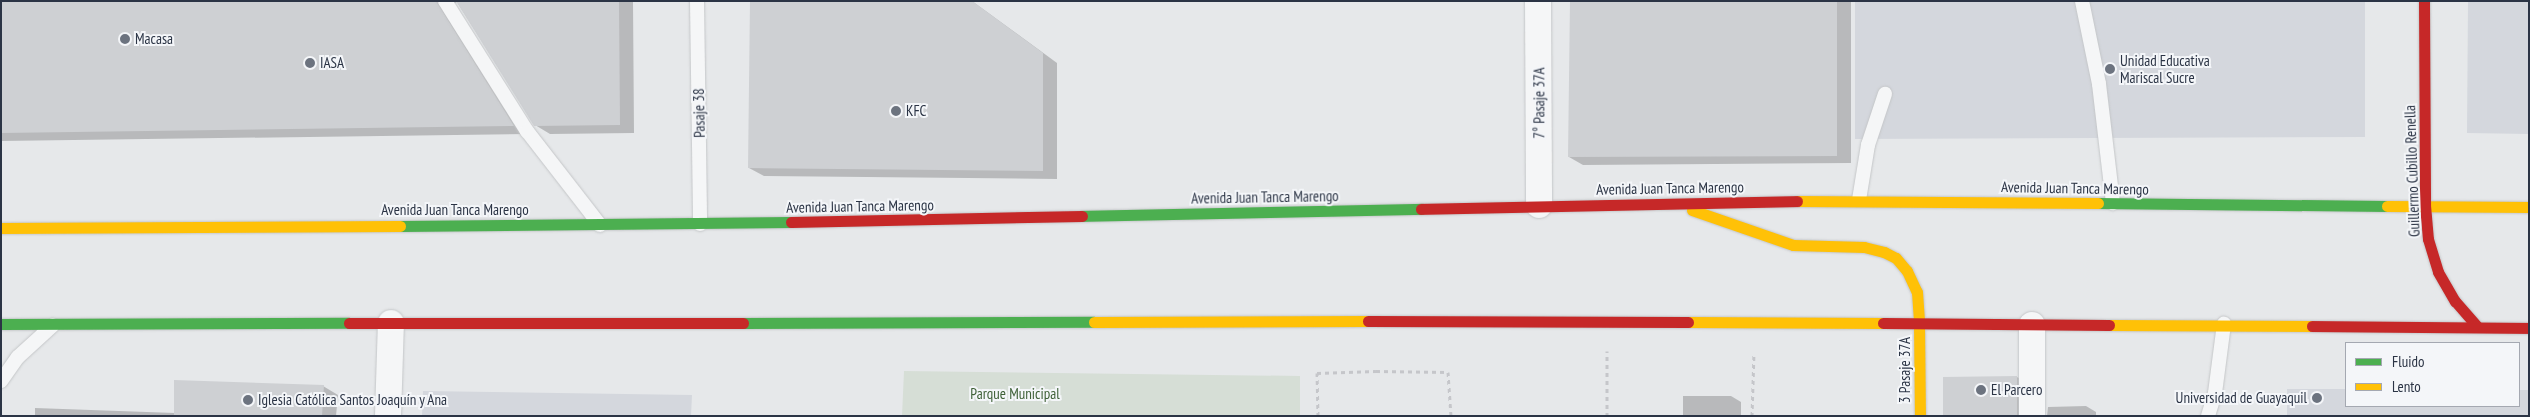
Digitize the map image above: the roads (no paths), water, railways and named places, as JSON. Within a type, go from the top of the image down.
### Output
[{"type":"main road","name":"Guillermo Cubillo Renella","points":[[2424,1],[2425,205],[2428,239],[2438,272],[2455,301],[2478,326]]},
{"type":"main road","name":"Avenida Juan Tanca Marengo","points":[[1,228],[700,224],[1539,205],[1860,200],[2529,207]]},
{"type":"main road","name":"3 Pasaje 37A","points":[[1674,204],[1793,245],[1864,247],[1896,258],[1907,271],[1917,292],[1920,324],[1920,416]]},
{"type":"main road","points":[[1,324],[1608,321],[1755,324],[2224,324],[2529,328]]},
{"type":"street","name":"7° Pasaje 37A","points":[[1538,1],[1539,205]]},
{"type":"street","points":[[388,416],[391,324]]},
{"type":"street","points":[[2032,325],[2032,416]]},
{"type":"lane","points":[[445,1],[527,131],[600,224]]},
{"type":"lane","name":"Pasaje 38","points":[[697,1],[700,224]]},
{"type":"lane","points":[[2082,1],[2100,84],[2113,203]]},
{"type":"lane","points":[[1860,200],[1868,145],[1885,94]]},
{"type":"lane","points":[[2208,416],[2215,393],[2224,324]]},
{"type":"lane","points":[[1,381],[18,357],[53,325]]},
{"type":"place","name":"Macasa","points":[[125,39]]},
{"type":"place","name":"IASA","points":[[310,63]]},
{"type":"place","name":"Unidad Educativa Mariscal Sucre","points":[[2110,69]]},
{"type":"place","name":"KFC","points":[[896,111]]},
{"type":"place","name":"El Parcero","points":[[1981,390]]},
{"type":"place","name":"Universidad de Guayaquil","points":[[2317,398]]},
{"type":"place","name":"Iglesia Católica Santos Joaquín y Ana","points":[[248,400]]},
{"type":"park label","name":"Parque Municipal","points":[[1015,394]]}]
